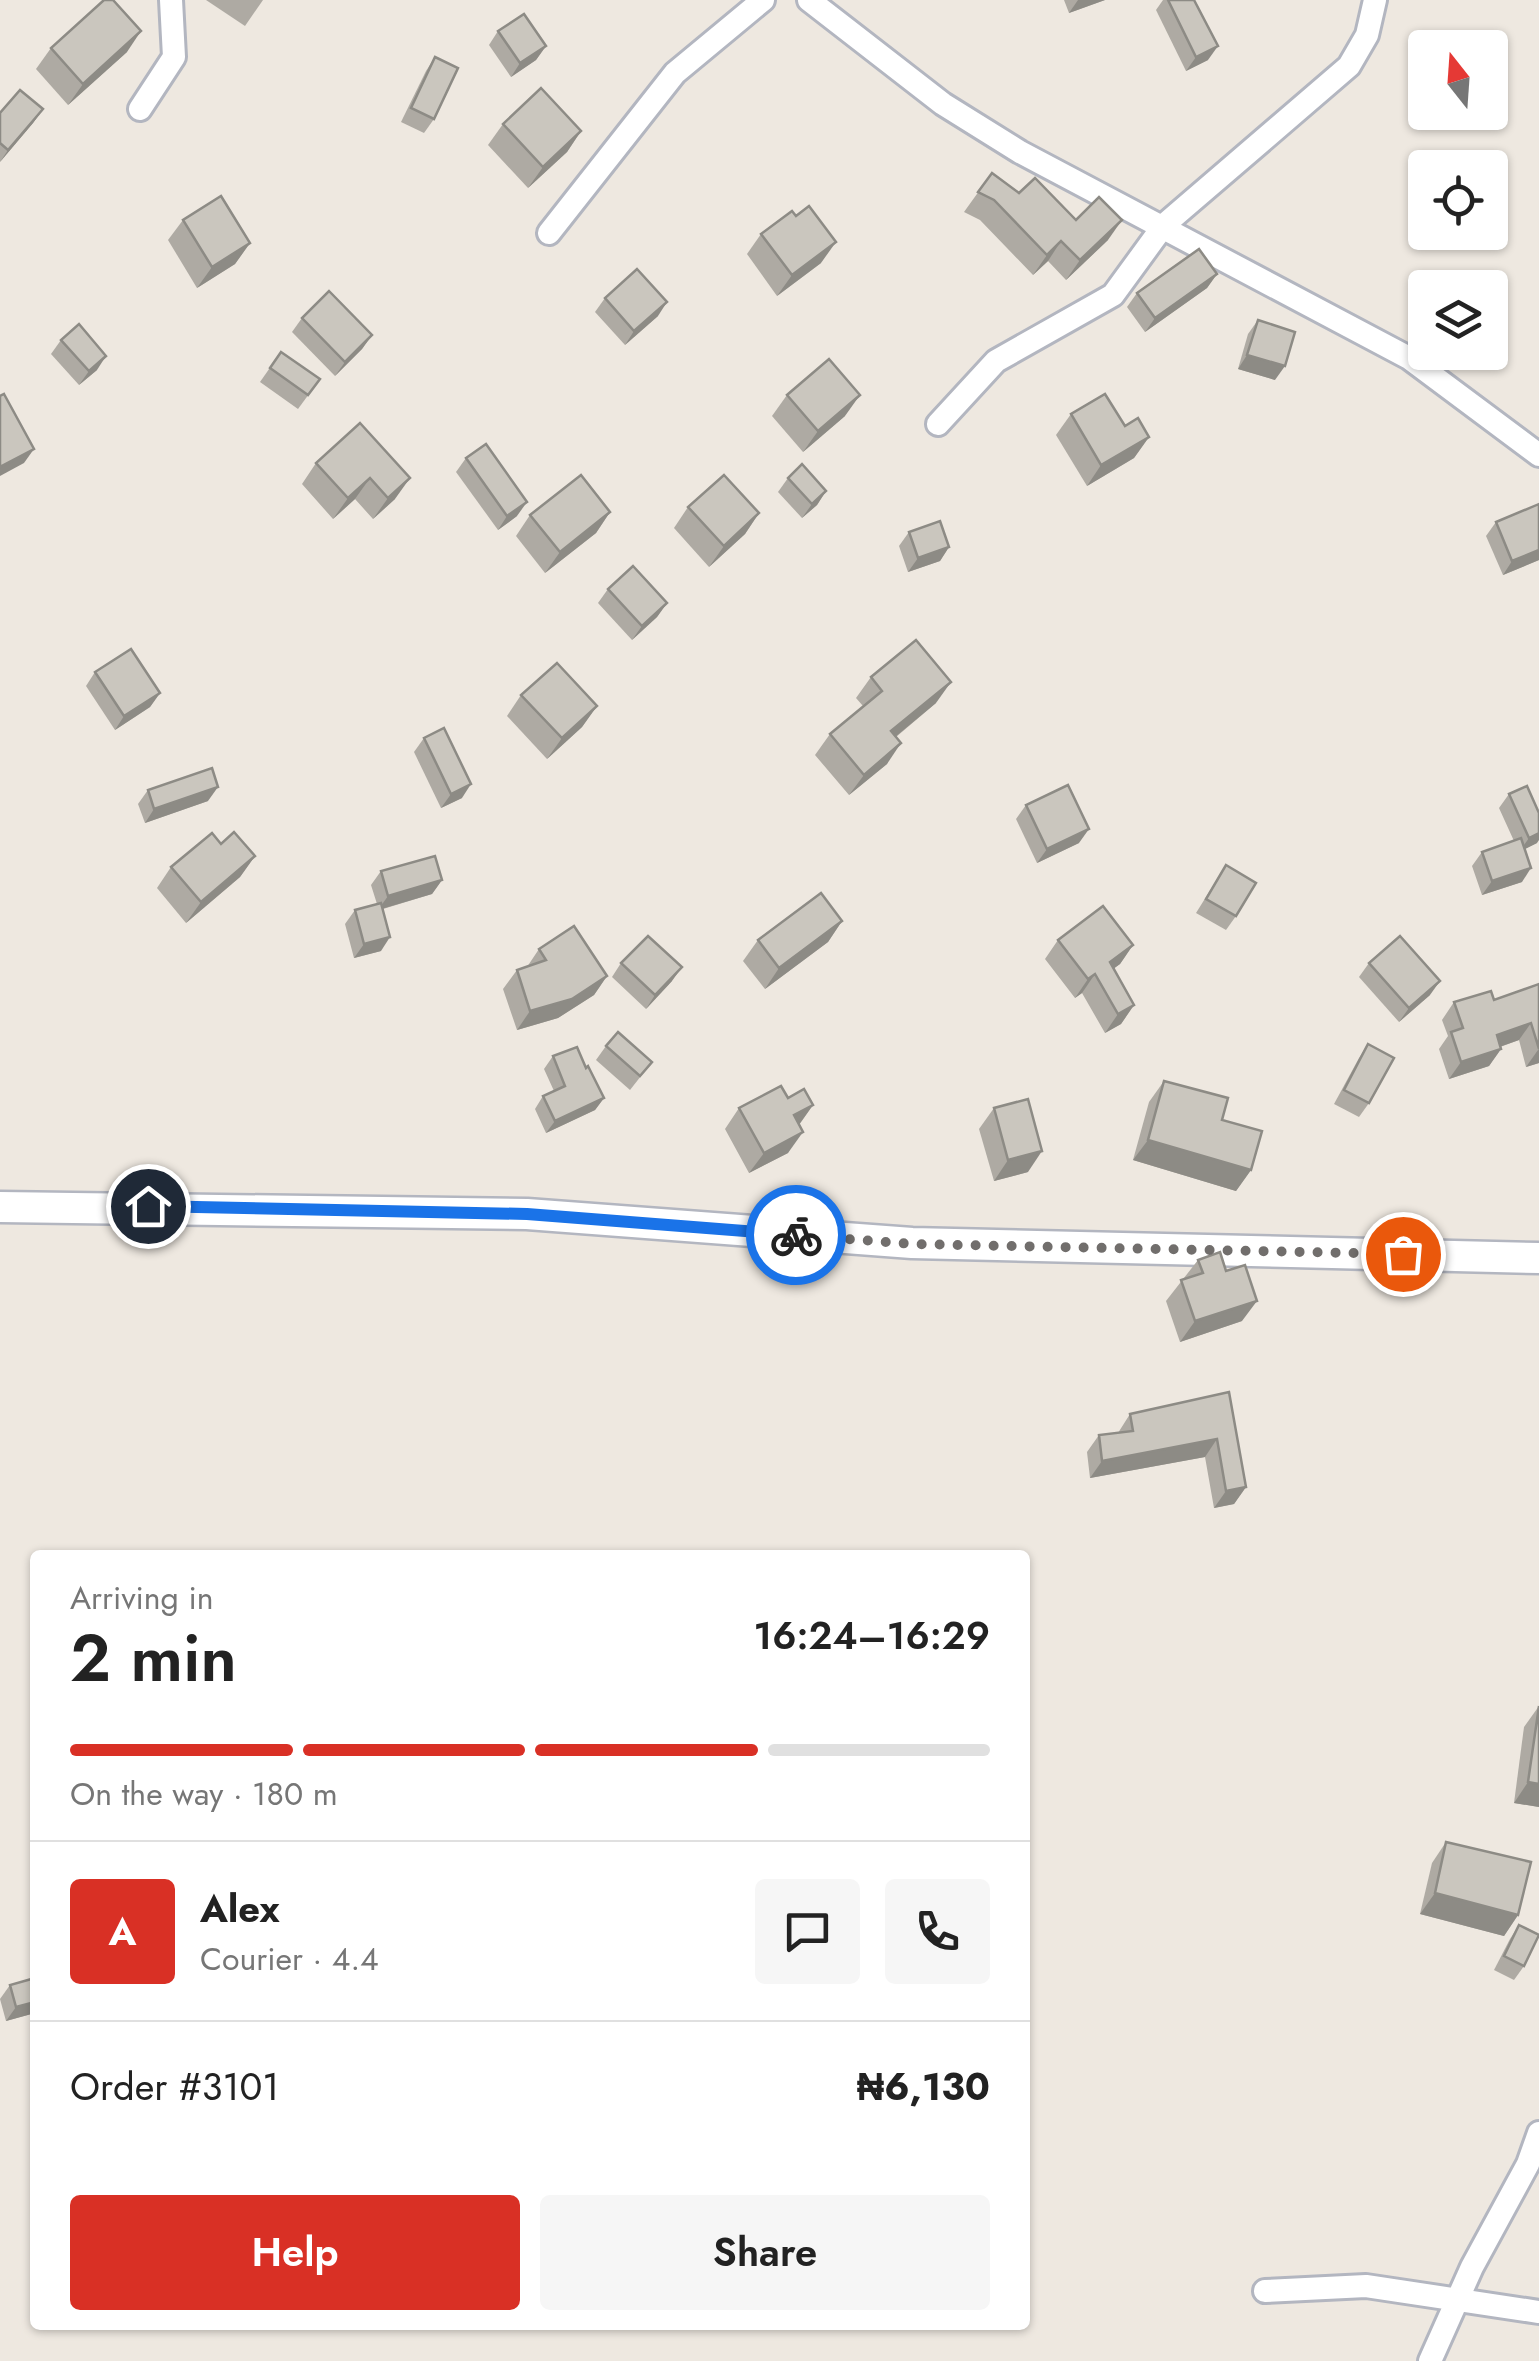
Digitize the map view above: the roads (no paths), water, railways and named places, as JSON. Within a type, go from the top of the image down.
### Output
[{"type":"street","points":[[140,109],[174,57],[171,0]]},
{"type":"street","points":[[549,233],[674,73],[763,0]]},
{"type":"street","points":[[809,0],[943,104],[1020,152],[1409,358],[1539,455]]},
{"type":"street","points":[[938,424],[996,361],[1113,294],[1164,225],[1349,66],[1367,35],[1374,0]]},
{"type":"street","points":[[0,1207],[527,1214],[912,1244],[1539,1258]]},
{"type":"street","points":[[1430,2361],[1528,2164],[1539,2133]]},
{"type":"street","points":[[1265,2291],[1366,2286],[1456,2303],[1539,2312]]}]
